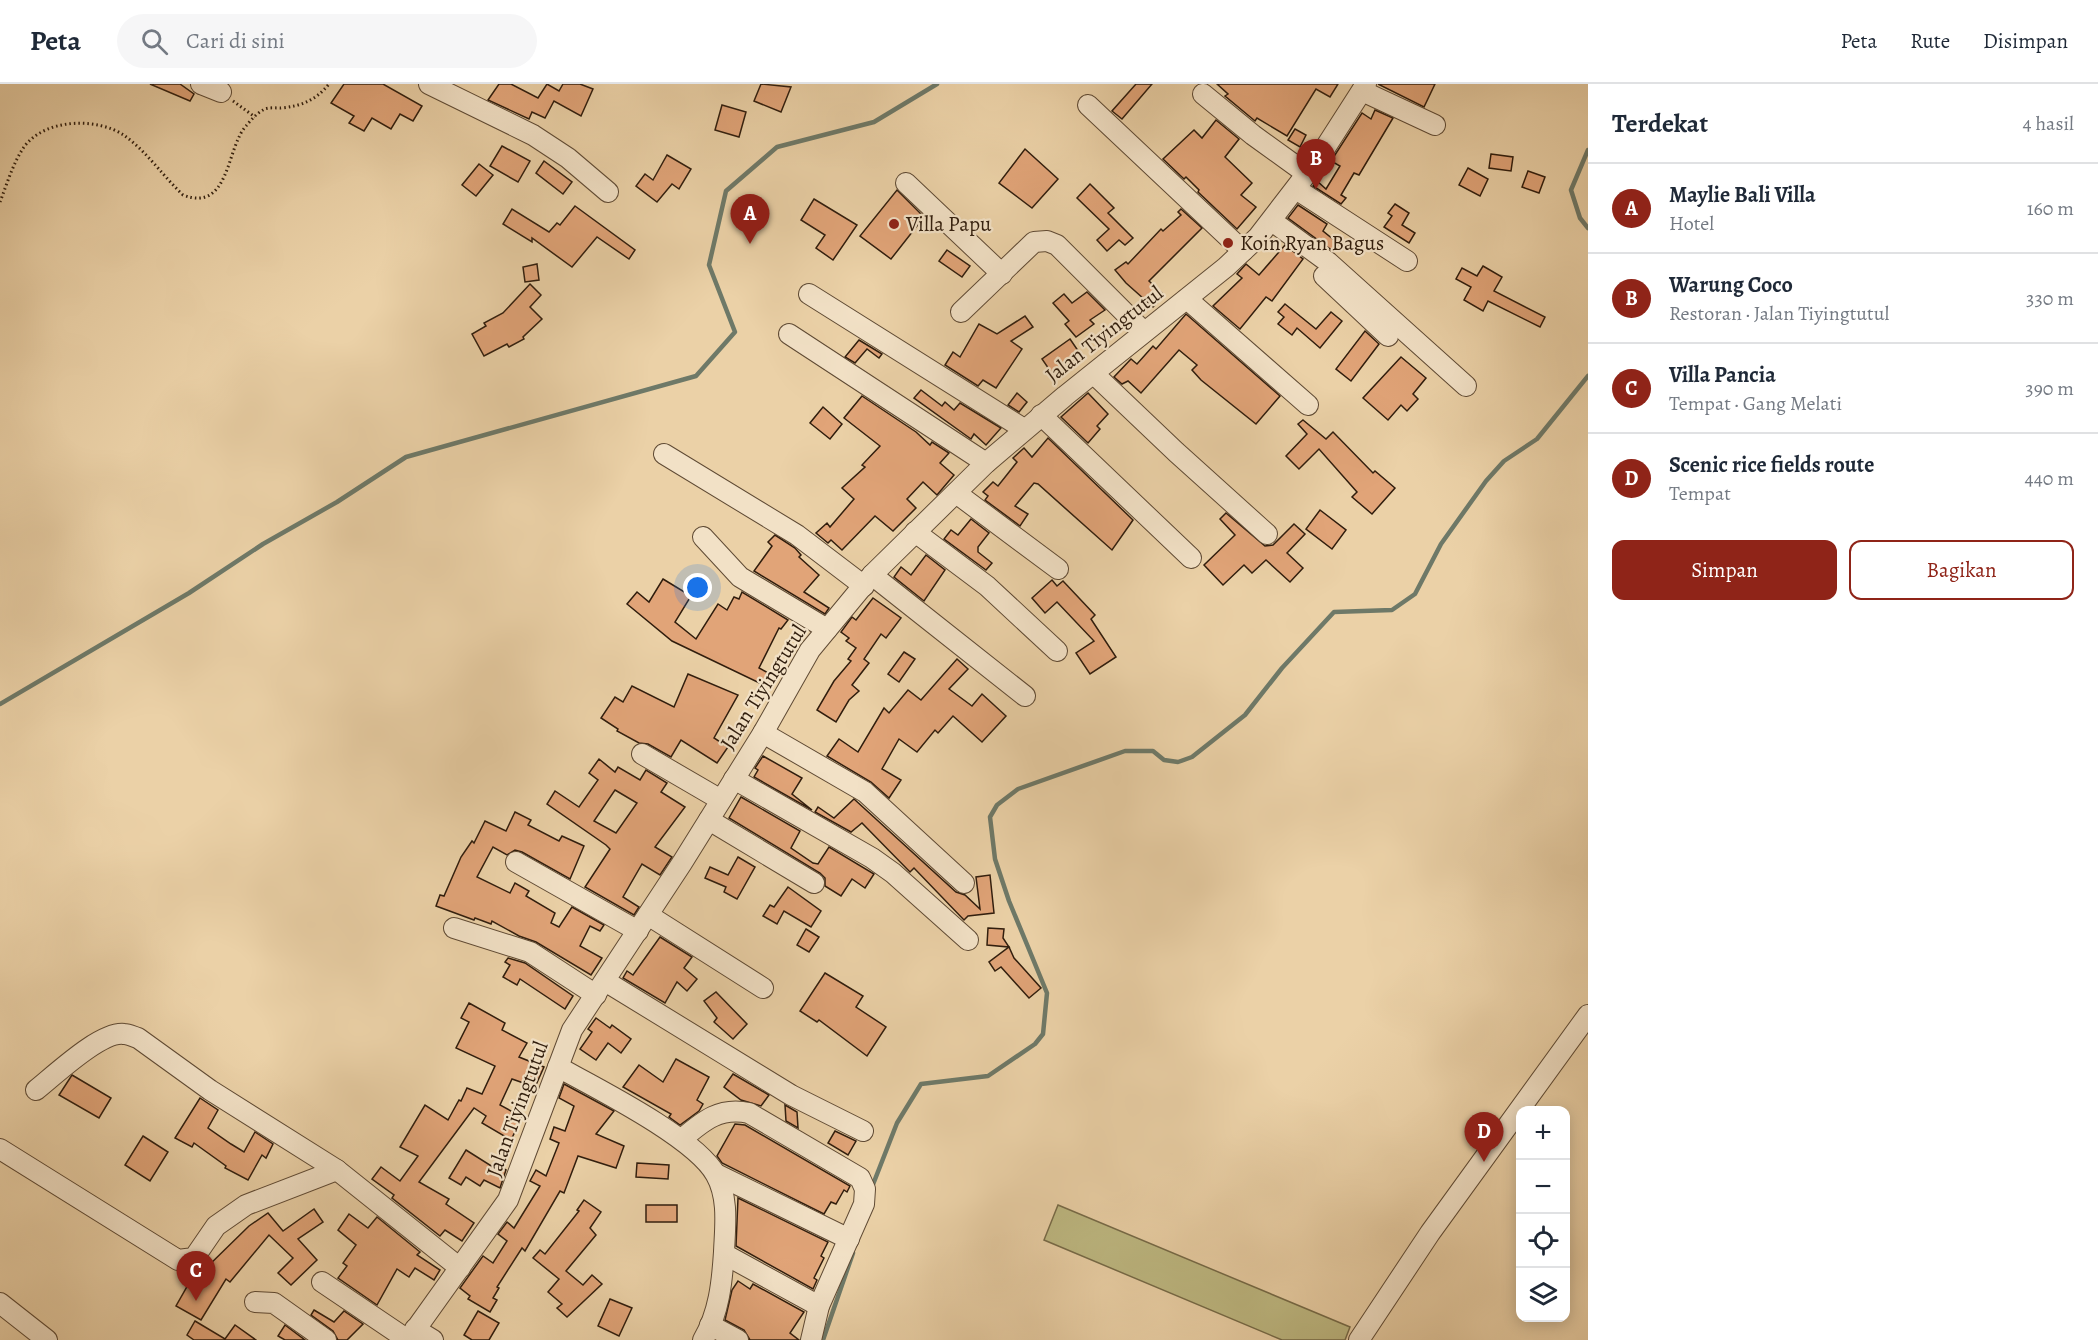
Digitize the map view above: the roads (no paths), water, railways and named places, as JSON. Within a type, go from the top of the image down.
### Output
[{"type":"street","points":[[201,84],[221,92]]},
{"type":"street","points":[[429,84],[533,135],[568,158],[608,192]]},
{"type":"street","points":[[1364,87],[1435,125]]},
{"type":"street","name":"Jalan Tiyingtutul","points":[[410,1336],[497,1217],[517,1182],[572,1030],[709,820],[763,733],[810,650],[868,580],[986,463],[1024,429],[1095,374],[1243,251],[1269,224],[1301,181],[1364,87]]},
{"type":"street","points":[[1203,94],[1301,181],[1407,261]]},
{"type":"street","points":[[1088,105],[1243,251]]},
{"type":"street","points":[[906,183],[1002,274]]},
{"type":"street","points":[[1269,224],[1388,336]]},
{"type":"street","points":[[1269,224],[1328,262],[1466,386]]},
{"type":"street","points":[[961,312],[1034,242],[1052,242],[1144,332]]},
{"type":"street","points":[[809,294],[1024,429]]},
{"type":"street","points":[[1187,299],[1308,405]]},
{"type":"street","points":[[789,334],[986,463]]},
{"type":"street","points":[[1095,374],[1176,452],[1267,534]]},
{"type":"street","points":[[1041,415],[1191,558]]},
{"type":"street","points":[[664,454],[868,580],[1025,696]]},
{"type":"street","points":[[956,493],[1058,569]]},
{"type":"street","points":[[915,532],[987,586],[1057,651]]},
{"type":"street","points":[[703,537],[740,577],[827,628]]},
{"type":"street","points":[[763,733],[865,792],[964,883]]},
{"type":"street","points":[[642,754],[721,800]]},
{"type":"street","points":[[734,779],[872,858],[893,873],[968,940]]},
{"type":"street","points":[[709,820],[814,883]]},
{"type":"street","points":[[516,862],[643,923],[763,988]]},
{"type":"street","points":[[454,928],[530,952],[600,988],[791,1095],[863,1131]]},
{"type":"street","points":[[1359,1340],[1430,1233],[1588,1015]]},
{"type":"street","points":[[36,1090],[97,1043],[125,1034],[138,1038],[210,1090],[337,1170],[460,1268]]},
{"type":"street","points":[[558,1067],[682,1138],[716,1174],[849,1239]]},
{"type":"street","points":[[682,1138],[704,1120],[720,1112],[735,1110],[749,1113],[861,1178],[865,1189],[864,1204],[819,1306],[811,1340]]},
{"type":"street","points":[[0,1149],[178,1260],[194,1258],[216,1226],[246,1205],[337,1170]]},
{"type":"street","points":[[716,1174],[725,1202],[724,1254],[718,1306],[707,1333],[738,1340]]},
{"type":"street","points":[[724,1254],[819,1306]]},
{"type":"street","points":[[322,1282],[410,1336],[433,1340]]},
{"type":"street","points":[[255,1302],[274,1303],[326,1340]]},
{"type":"street","points":[[0,1304],[47,1340]]},
{"type":"waterway","points":[[0,704],[189,593],[263,544],[337,502],[406,457],[696,376],[735,332],[709,265],[726,191],[777,147],[874,122],[937,84]]},
{"type":"waterway","points":[[1588,150],[1571,190],[1580,218],[1588,228]]},
{"type":"waterway","points":[[872,1187],[897,1123],[921,1084],[988,1076],[1035,1044],[1043,1034],[1047,993],[1009,901],[995,859],[990,817],[997,805],[1018,789],[1125,751],[1153,751],[1164,760],[1178,762],[1192,757],[1245,715],[1282,668],[1334,612],[1392,610],[1415,594],[1441,544],[1486,481],[1504,461],[1537,439],[1588,376]]},
{"type":"waterway","points":[[823,1340],[853,1253]]},
{"type":"place","name":"Warung Coco","points":[[1316,189]]},
{"type":"place","name":"Villa Papu","points":[[894,224]]},
{"type":"place","name":"Koin Ryan Bagus","points":[[1228,243]]},
{"type":"place","name":"Maylie Bali Villa","points":[[750,244]]},
{"type":"place","name":"Scenic rice fields route","points":[[1484,1162]]},
{"type":"place","name":"Villa Pancia","points":[[196,1301]]}]
